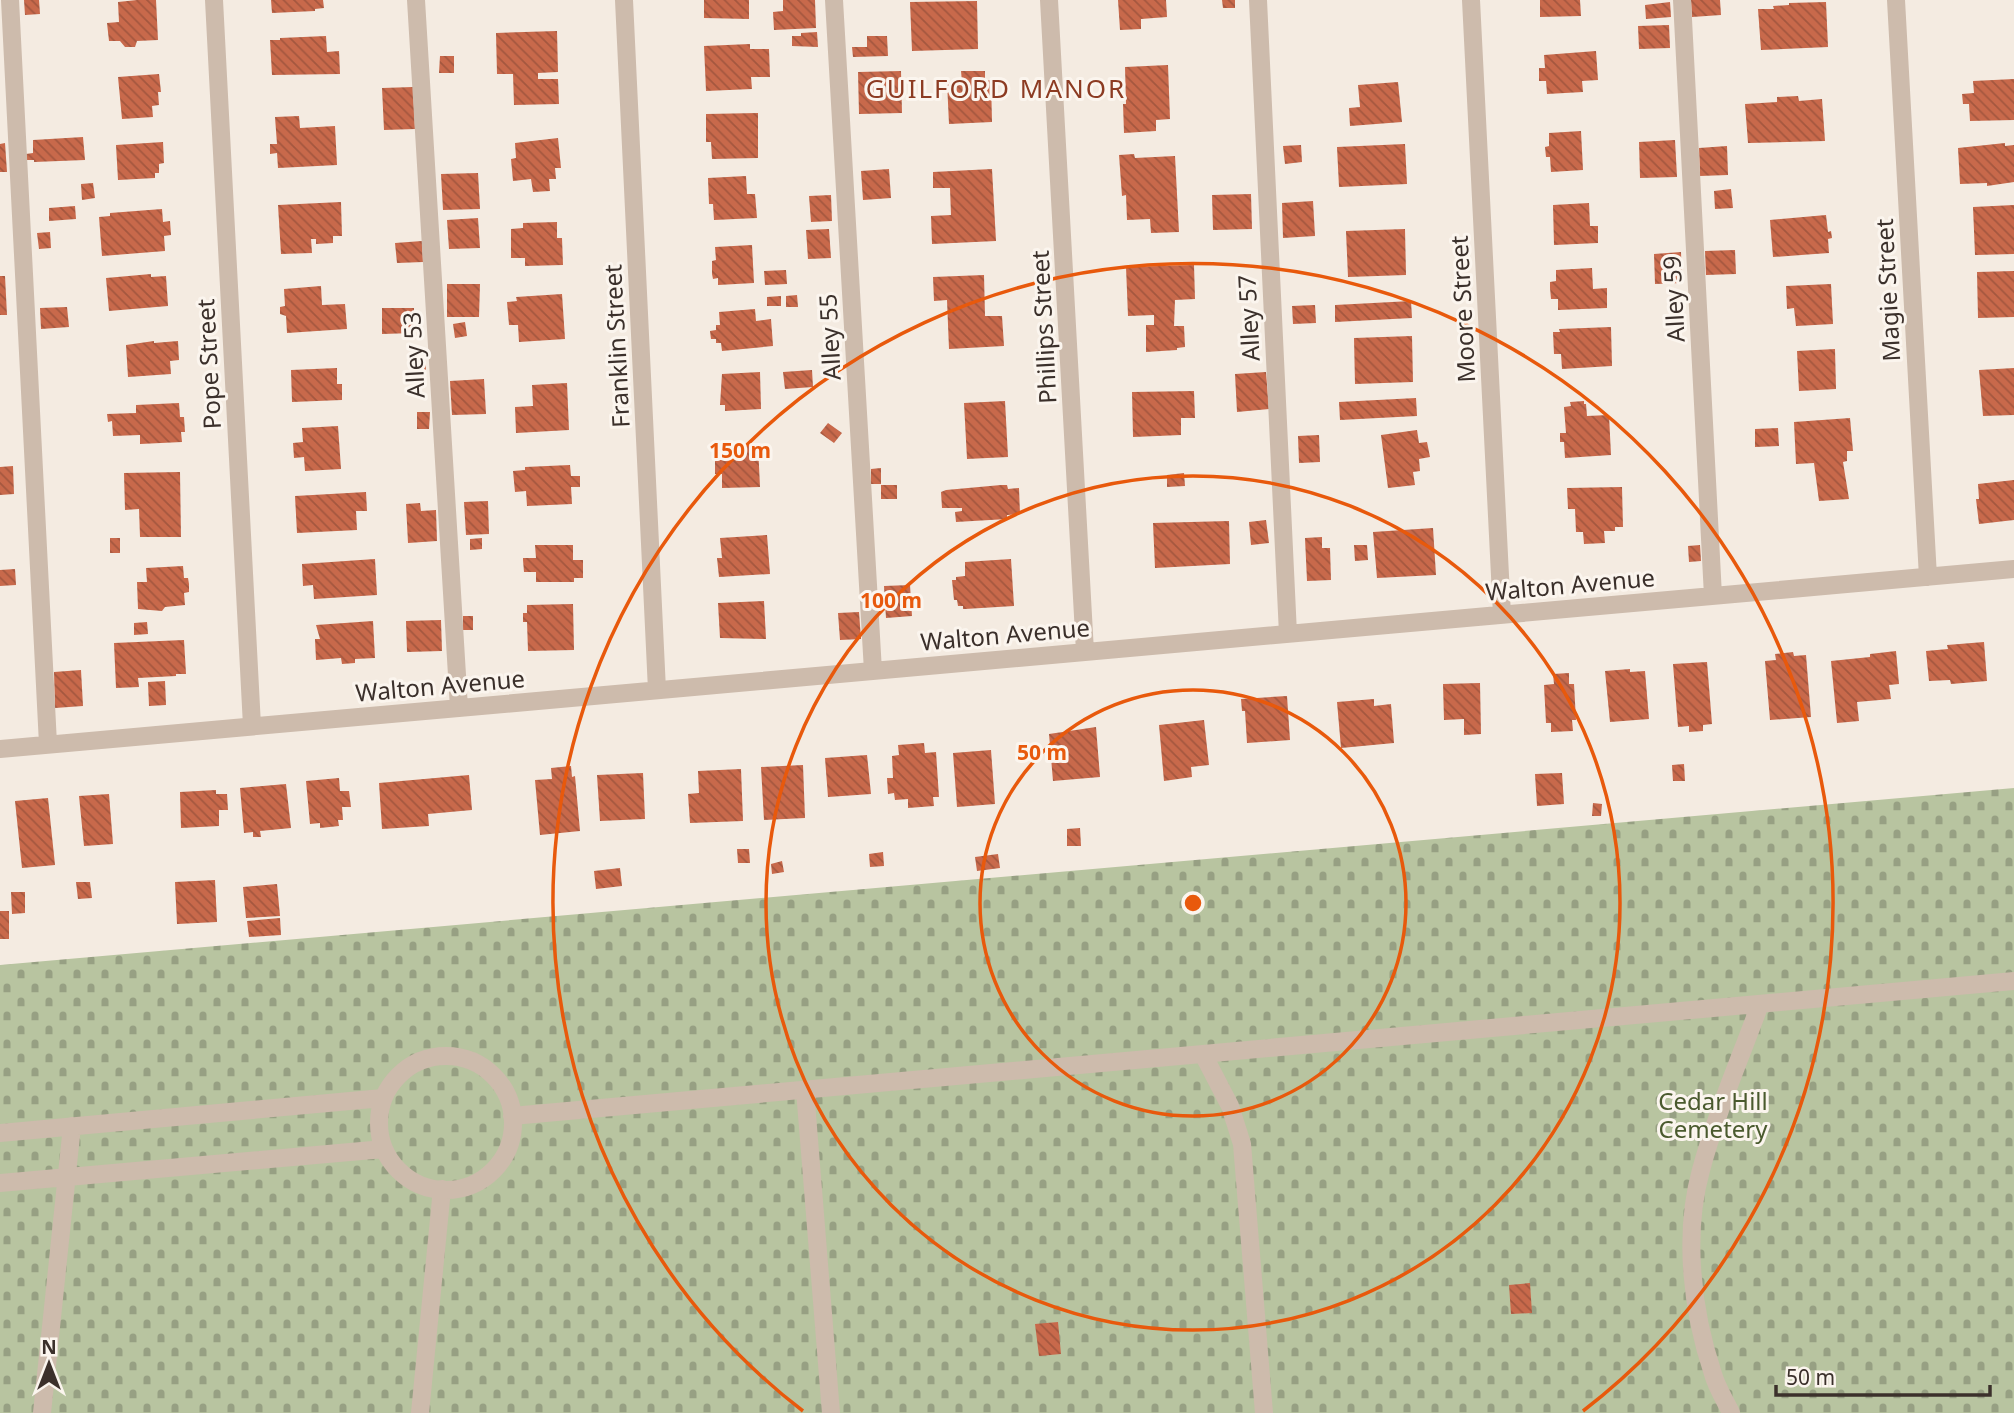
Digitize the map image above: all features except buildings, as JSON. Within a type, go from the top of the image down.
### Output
[{"type":"street","points":[[10,0],[48,744]]},
{"type":"street","name":"Pope Street","points":[[214,0],[252,726]]},
{"type":"street","name":"Alley 53","points":[[416,0],[458,708]]},
{"type":"street","name":"Franklin Street","points":[[624,0],[657,690]]},
{"type":"street","name":"Alley 55","points":[[834,0],[873,671]]},
{"type":"street","name":"Phillips Street","points":[[1049,0],[1085,652]]},
{"type":"street","name":"Alley 57","points":[[1258,0],[1288,634]]},
{"type":"street","name":"Moore Street","points":[[1471,0],[1502,615]]},
{"type":"street","name":"Alley 59","points":[[1682,0],[1713,596]]},
{"type":"street","name":"Magie Street","points":[[1896,0],[1928,577]]},
{"type":"street","name":"Walton Avenue","points":[[0,748],[2014,569]]},
{"type":"street","points":[[512,1116],[2014,981]]},
{"type":"street","points":[[1731,1413],[1713,1376],[1701,1332],[1693,1284],[1692,1229],[1700,1171],[1760,1004]]},
{"type":"street","points":[[1203,1054],[1230,1107],[1242,1144],[1264,1413]]},
{"type":"street","points":[[450,1056],[470,1060],[488,1071],[502,1087],[511,1105],[512,1116],[513,1126],[508,1147],[498,1165],[482,1179],[463,1187],[442,1189],[421,1185],[402,1174],[389,1158],[380,1140],[378,1119],[383,1098],[393,1080],[409,1066],[428,1058],[450,1056]]},
{"type":"street","points":[[805,1090],[831,1413]]},
{"type":"street","points":[[0,1133],[383,1098]]},
{"type":"street","points":[[43,1413],[72,1126]]},
{"type":"street","points":[[0,1183],[384,1149]]},
{"type":"street","points":[[420,1413],[442,1189]]},
{"type":"green space","name":"Cedar Hill Cemetery","points":[[2014,788],[2014,1413],[0,1413],[0,965]]},
{"type":"district","name":"GUILFORD MANOR","points":[[996,88]]}]
